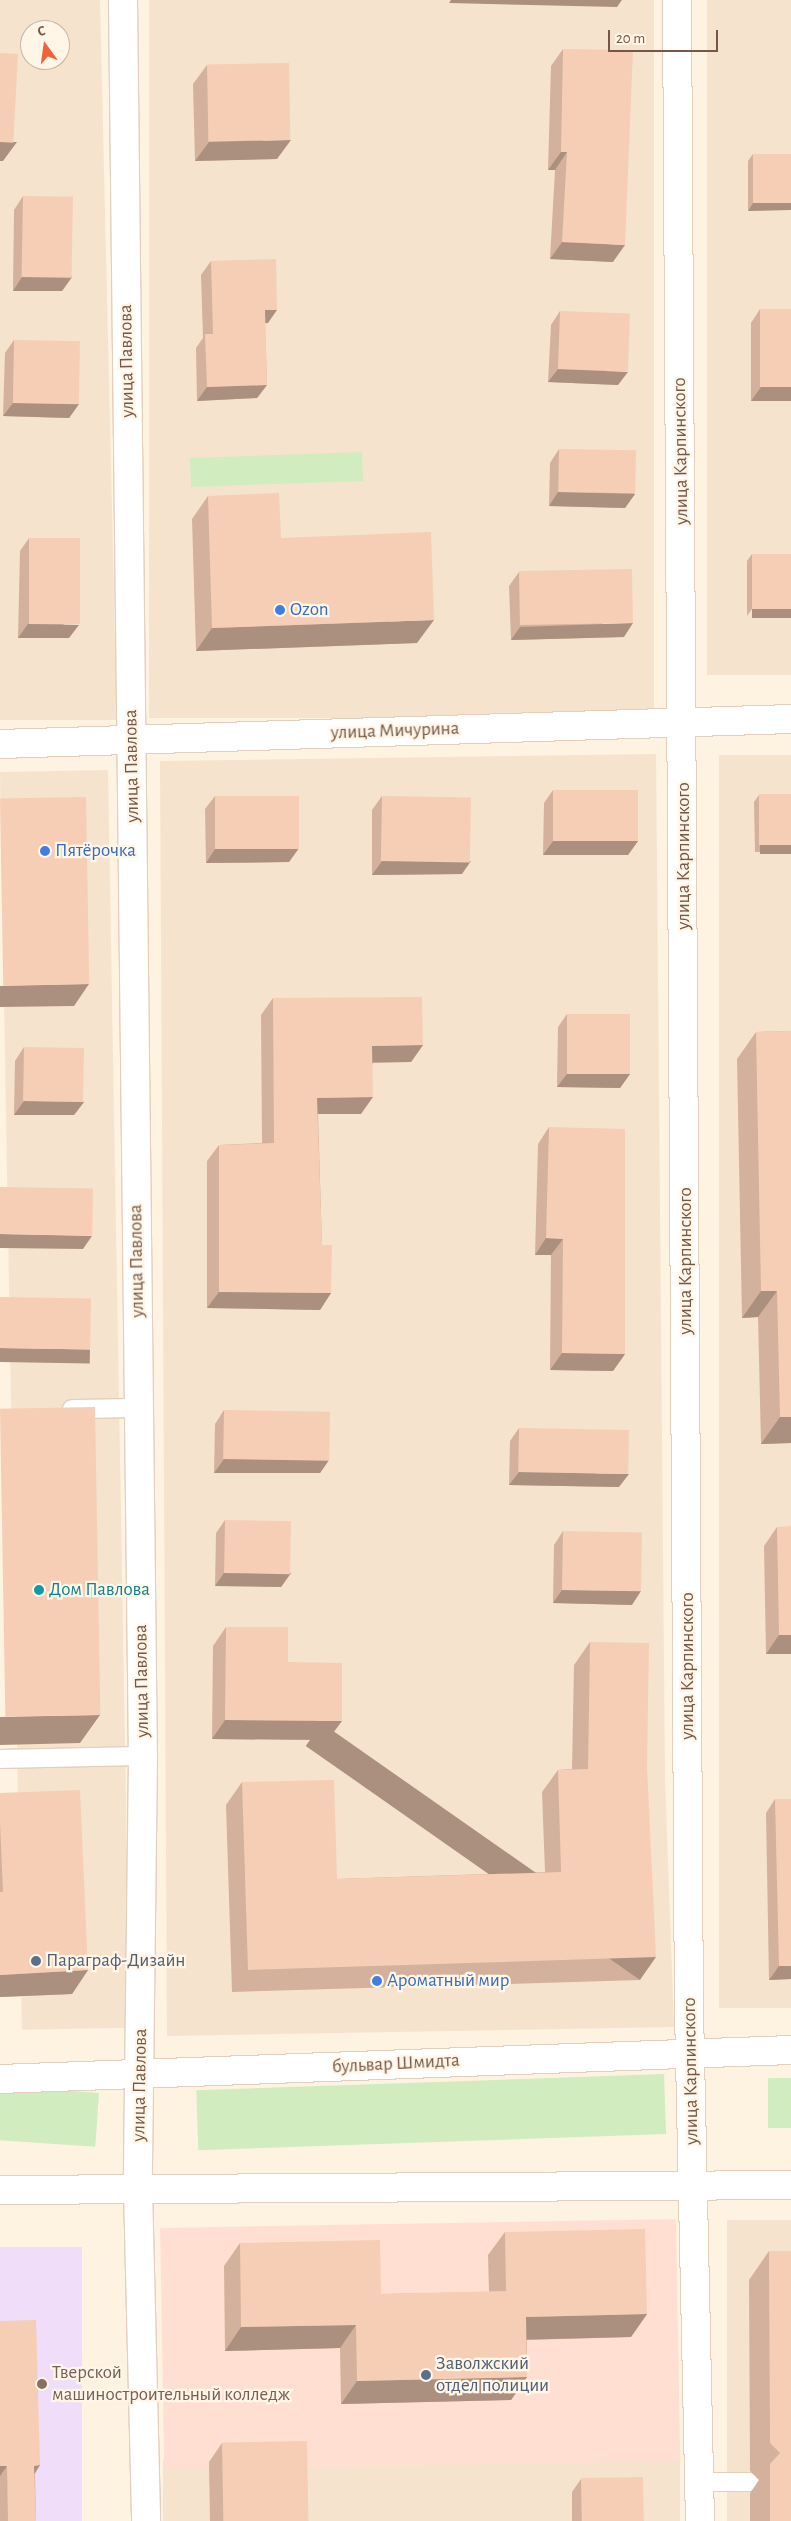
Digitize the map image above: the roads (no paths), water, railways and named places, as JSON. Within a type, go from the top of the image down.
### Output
[{"type":"street","name":"улица Павлова","points":[[123,0],[143,1756],[138,2189],[146,2521]]},
{"type":"street","name":"улица Карпинского","points":[[677,0],[684,721],[690,2051],[700,2521]]},
{"type":"street","name":"улица Мичурина","points":[[0,744],[791,719]]},
{"type":"street","name":"бульвар Шмидта","points":[[0,2079],[140,2077],[690,2051],[791,2050]]},
{"type":"street","points":[[0,2190],[791,2185]]},
{"type":"lane","points":[[50,1410],[139,1408]]},
{"type":"lane","points":[[0,1759],[143,1756]]},
{"type":"lane","points":[[700,2482],[750,2482]]},
{"type":"place","name":"Ozon","points":[[280,610]]},
{"type":"place","name":"Пятёрочка","points":[[45,851]]},
{"type":"place","name":"Дом Павлова","points":[[39,1590]]},
{"type":"place","name":"Параграф-Дизайн","points":[[36,1961]]},
{"type":"place","name":"Ароматный мир","points":[[377,1981]]},
{"type":"place","name":"Заволжский отдел полиции","points":[[426,2375]]},
{"type":"place","name":"Тверской машиностроительный колледж","points":[[42,2384]]}]
